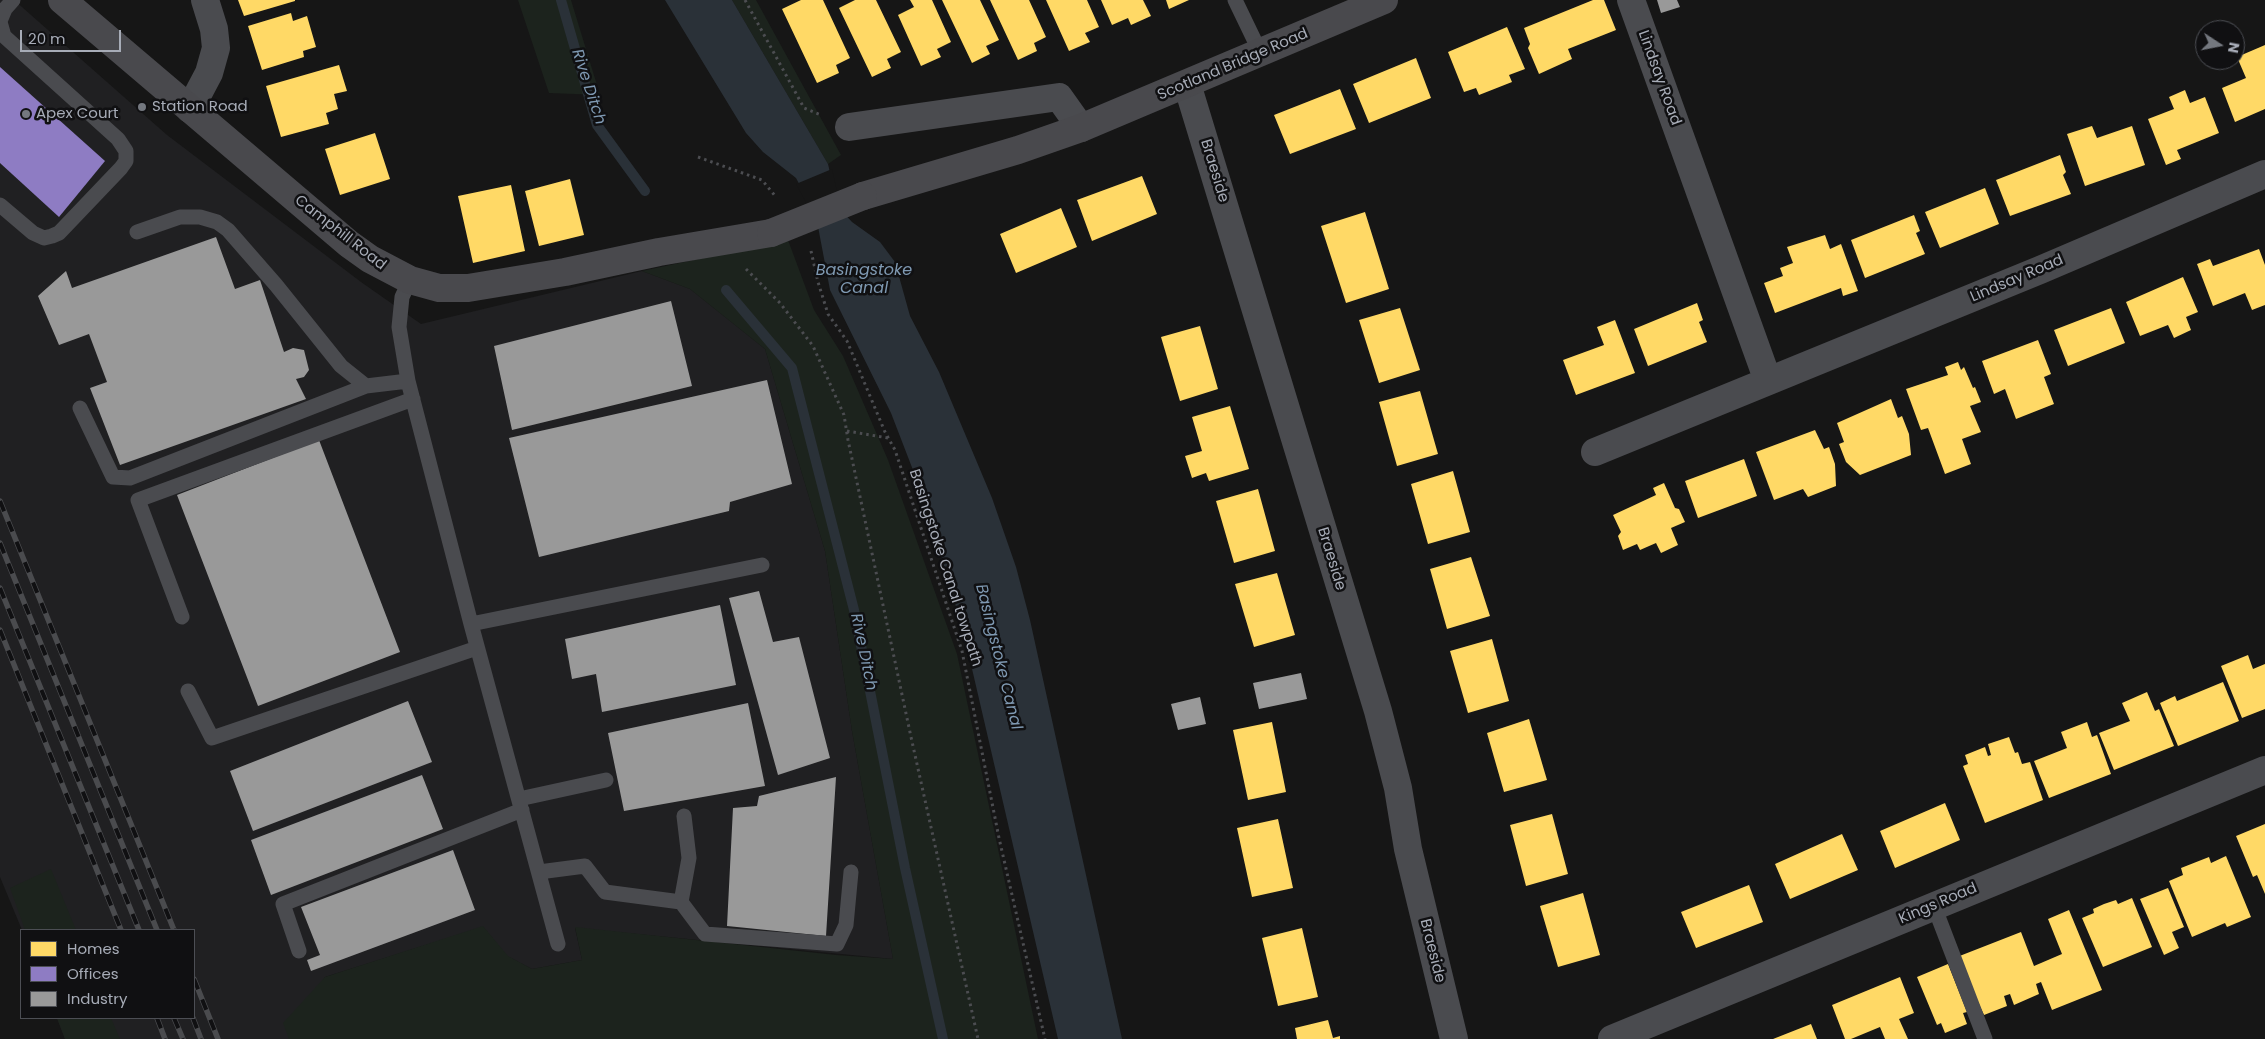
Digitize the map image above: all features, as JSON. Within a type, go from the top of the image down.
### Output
[{"type":"street","name":"Camphill Road","points":[[62,0],[350,244],[370,259],[410,280],[440,288],[468,288],[565,272],[772,232],[863,196]]},
{"type":"street","points":[[190,109],[209,73],[216,48],[214,29],[205,0]]},
{"type":"street","name":"Scotland Bridge Road","points":[[863,196],[1018,150],[1082,128],[1261,54],[1384,0]]},
{"type":"street","name":"Lindsay Road","points":[[1631,0],[1768,381]]},
{"type":"street","name":"Braeside","points":[[1188,84],[1378,711],[1398,788],[1408,849],[1454,1039]]},
{"type":"street","points":[[849,127],[1059,97],[1082,128]]},
{"type":"street","name":"Lindsay Road","points":[[1596,452],[2040,270],[2265,174]]},
{"type":"street","name":"Kings Road","points":[[1612,1039],[2265,770]]},
{"type":"lane","points":[[0,205],[33,233],[44,238],[52,236],[58,233],[126,161],[126,150],[118,138],[4,36],[0,22],[4,9],[13,0]]},
{"type":"lane","points":[[1234,0],[1261,54]]},
{"type":"lane","points":[[137,232],[180,217],[200,217],[217,222],[228,230],[276,285],[341,366],[366,386]]},
{"type":"lane","points":[[410,280],[402,297],[399,327],[408,380],[471,624],[558,944]]},
{"type":"lane","points":[[80,408],[113,477],[130,478],[366,386],[408,380]]},
{"type":"lane","points":[[182,617],[138,500],[413,399]]},
{"type":"lane","points":[[471,624],[762,565]]},
{"type":"lane","points":[[188,691],[212,738],[478,648]]},
{"type":"lane","points":[[299,951],[283,904],[520,804],[606,780]]},
{"type":"lane","points":[[681,902],[689,858],[684,816]]},
{"type":"lane","points":[[539,872],[585,866],[606,892],[681,902],[705,934],[838,944],[846,925],[851,872]]},
{"type":"lane","points":[[1934,906],[1985,1039]]},
{"type":"path","points":[[745,0],[804,108],[849,127]]},
{"type":"path","points":[[698,157],[762,180]]},
{"type":"path","points":[[719,242],[780,303],[813,346],[844,416],[911,737],[978,1039]]},
{"type":"path","name":"Basingstoke Canal towpath","points":[[810,245],[818,282],[828,314],[847,341],[888,438],[895,450],[962,651],[999,838],[1045,1039]]},
{"type":"path","points":[[846,431],[888,438]]},
{"type":"shaded area","points":[[0,0],[14,0],[167,135],[361,282],[421,324],[642,271],[690,289],[765,349],[825,551],[852,731],[893,959],[575,928],[582,960],[532,969],[507,956],[483,927],[325,977],[290,1039],[65,1039],[57,1019],[195,1019],[195,929],[22,929],[0,877]]},
{"type":"shaded area","points":[[518,0],[571,0],[600,95],[549,93]]},
{"type":"shaded area","points":[[732,0],[756,0],[841,155],[828,164]]},
{"type":"shaded area","points":[[788,240],[814,310],[843,356],[888,460],[957,654],[1038,1039],[289,1039],[283,1023],[325,977],[483,926],[508,956],[532,969],[582,960],[575,927],[836,955],[893,959],[852,731],[825,551],[765,349],[690,289],[642,271]]},
{"type":"shaded area","points":[[51,869],[76,929],[25,929],[10,888]]},
{"type":"shaded area","points":[[57,1019],[111,1019],[120,1039],[65,1039]]},
{"type":"water","name":"Basingstoke Canal","points":[[665,0],[732,0],[828,164],[838,207],[852,222],[880,242],[895,262],[910,316],[939,372],[992,498],[1016,567],[1030,620],[1122,1039],[1058,1039],[963,630],[923,496],[891,413],[830,290],[816,216],[796,178],[763,152],[746,133]]},
{"type":"pier","points":[[832,169],[840,205],[814,217],[796,184]]},
{"type":"building: Homes","points":[[238,0],[295,0],[295,1],[244,16]]},
{"type":"building: Homes","points":[[801,0],[823,0],[850,58],[836,65],[839,73],[817,83],[782,9]]},
{"type":"building: Homes","points":[[855,0],[876,0],[901,52],[887,59],[891,68],[872,77],[839,8]]},
{"type":"building: Homes","points":[[910,0],[932,0],[951,42],[937,49],[941,57],[921,66],[898,15],[914,7]]},
{"type":"building: Homes","points":[[942,0],[980,0],[999,40],[986,46],[990,54],[972,63]]},
{"type":"building: Homes","points":[[990,0],[1029,0],[1046,37],[1034,43],[1037,51],[1018,60]]},
{"type":"building: Homes","points":[[1046,0],[1087,0],[1099,27],[1085,33],[1090,42],[1069,51]]},
{"type":"building: Homes","points":[[1101,0],[1143,0],[1151,16],[1131,25],[1128,18],[1112,25]]},
{"type":"building: Homes","points":[[1166,0],[1189,0],[1169,9]]},
{"type":"building: Homes","points":[[1593,0],[1604,0],[1616,30],[1568,49],[1572,59],[1539,74],[1528,48],[1530,44],[1524,28]]},
{"type":"building: Homes","points":[[291,13],[293,21],[307,16],[316,47],[303,51],[304,57],[262,70],[248,26]]},
{"type":"building: Homes","points":[[1507,27],[1525,69],[1509,75],[1512,82],[1479,95],[1476,88],[1464,92],[1448,52]]},
{"type":"building: Homes","points":[[2265,45],[2265,109],[2235,122],[2222,88],[2246,78],[2243,70],[2245,70],[2245,54]]},
{"type":"building: Homes","points":[[1416,58],[1431,98],[1369,123],[1353,84]]},
{"type":"building: Homes","points":[[339,65],[347,91],[334,94],[338,109],[326,113],[329,124],[281,137],[266,86]]},
{"type":"building: Homes","points":[[1340,89],[1356,129],[1290,154],[1274,115]]},
{"type":"building: Homes","points":[[2185,90],[2190,103],[2205,97],[2219,133],[2177,150],[2181,159],[2166,165],[2148,119],[2174,109],[2169,97]]},
{"type":"building: Homes","points":[[2092,126],[2097,138],[2132,126],[2145,165],[2085,186],[2067,134]]},
{"type":"building: Homes","points":[[375,133],[390,179],[340,195],[325,149]]},
{"type":"building: Homes","points":[[2060,155],[2066,172],[2063,175],[2071,194],[2010,216],[1996,180]]},
{"type":"building: Homes","points":[[1142,176],[1157,214],[1092,241],[1077,200]]},
{"type":"building: Homes","points":[[570,179],[584,235],[539,246],[525,191]]},
{"type":"building: Homes","points":[[511,185],[525,251],[473,263],[458,196]]},
{"type":"building: Homes","points":[[1985,188],[1999,224],[1940,248],[1925,212]]},
{"type":"building: Homes","points":[[1061,208],[1077,247],[1016,273],[1000,234]]},
{"type":"building: Homes","points":[[1365,212],[1389,289],[1346,303],[1321,226]]},
{"type":"building: Homes","points":[[1914,215],[1920,231],[1916,233],[1925,254],[1865,278],[1851,240]]},
{"type":"building: Homes","points":[[1825,235],[1830,249],[1841,244],[1858,291],[1843,296],[1841,288],[1775,313],[1764,283],[1783,276],[1780,268],[1793,263],[1787,247]]},
{"type":"building: Homes","points":[[2259,249],[2265,265],[2265,305],[2252,310],[2245,293],[2213,306],[2197,264],[2210,259],[2213,266]]},
{"type":"building: Homes","points":[[2183,277],[2198,312],[2186,317],[2191,330],[2174,338],[2168,325],[2140,336],[2126,302]]},
{"type":"building: Homes","points":[[1697,303],[1703,320],[1699,322],[1707,342],[1648,366],[1634,329]]},
{"type":"building: Homes","points":[[1400,308],[1420,370],[1379,383],[1359,320]]},
{"type":"building: Homes","points":[[2111,308],[2125,343],[2068,366],[2054,330]]},
{"type":"building: Homes","points":[[1615,320],[1635,373],[1576,395],[1563,360],[1604,345],[1597,327]]},
{"type":"building: Homes","points":[[1200,326],[1218,389],[1180,401],[1161,337]]},
{"type":"building: Homes","points":[[2038,340],[2051,374],[2044,377],[2054,404],[2016,419],[2005,389],[1994,394],[1982,361]]},
{"type":"building: Homes","points":[[1958,362],[1961,370],[1964,367],[1981,402],[1970,406],[1981,432],[1962,439],[1971,464],[1945,474],[1928,428],[1921,430],[1906,389],[1948,375],[1945,367]]},
{"type":"building: Homes","points":[[1420,391],[1438,454],[1397,466],[1379,402]]},
{"type":"building: Homes","points":[[1891,399],[1898,418],[1902,416],[1909,434],[1911,455],[1860,475],[1846,462],[1839,444],[1844,442],[1837,423]]},
{"type":"building: Homes","points":[[1230,406],[1249,469],[1209,481],[1206,473],[1192,478],[1185,456],[1202,451],[1192,417]]},
{"type":"building: Homes","points":[[1815,430],[1824,449],[1829,447],[1835,464],[1836,486],[1808,497],[1803,489],[1774,500],[1756,452]]},
{"type":"building: Homes","points":[[1744,459],[1757,496],[1698,518],[1685,481]]},
{"type":"building: Homes","points":[[1453,471],[1470,532],[1428,544],[1411,484]]},
{"type":"building: Homes","points":[[1664,483],[1675,508],[1679,509],[1685,522],[1671,528],[1678,545],[1661,553],[1656,543],[1640,550],[1637,544],[1623,550],[1618,536],[1621,532],[1613,515],[1656,495],[1653,488]]},
{"type":"building: Homes","points":[[1258,489],[1275,551],[1234,563],[1216,501]]},
{"type":"building: Homes","points":[[1471,557],[1490,616],[1447,629],[1430,569]]},
{"type":"building: Homes","points":[[1277,573],[1295,635],[1254,647],[1235,584]]},
{"type":"building: Homes","points":[[1492,639],[1509,701],[1468,713],[1450,651]]},
{"type":"building: Homes","points":[[2248,655],[2253,669],[2265,664],[2265,709],[2242,718],[2221,666]]},
{"type":"building: Homes","points":[[2223,682],[2239,721],[2178,746],[2160,703],[2175,696],[2177,701]]},
{"type":"building: Homes","points":[[2147,692],[2155,711],[2159,709],[2174,746],[2114,770],[2099,733],[2130,721],[2122,703]]},
{"type":"building: Homes","points":[[1529,719],[1547,780],[1504,792],[1487,733]]},
{"type":"building: Homes","points":[[1272,722],[1286,792],[1248,800],[1233,730]]},
{"type":"building: Homes","points":[[2087,722],[2092,737],[2097,735],[2111,774],[2049,798],[2034,761],[2067,748],[2061,732]]},
{"type":"building: Homes","points":[[2009,737],[2015,753],[2018,752],[2022,764],[2030,762],[2043,800],[1985,823],[1963,766],[1968,764],[1965,755],[1985,747],[1988,756],[1991,755],[1988,744]]},
{"type":"building: Homes","points":[[1945,803],[1960,840],[1895,868],[1880,831]]},
{"type":"building: Homes","points":[[1552,814],[1568,874],[1526,886],[1510,825]]},
{"type":"building: Homes","points":[[1278,819],[1293,888],[1252,897],[1237,828]]},
{"type":"building: Homes","points":[[2265,824],[2265,894],[2257,875],[2253,877],[2236,836]]},
{"type":"building: Homes","points":[[1842,834],[1858,870],[1790,899],[1775,864]]},
{"type":"building: Homes","points":[[2226,856],[2251,917],[2227,927],[2225,923],[2192,937],[2169,881],[2183,875],[2181,868],[2209,857],[2211,863]]},
{"type":"building: Homes","points":[[1749,885],[1763,922],[1696,948],[1681,912]]},
{"type":"building: Homes","points":[[2168,888],[2184,927],[2172,932],[2179,948],[2164,955],[2140,899]]},
{"type":"building: Homes","points":[[1583,893],[1600,955],[1558,967],[1540,906]]},
{"type":"building: Homes","points":[[2132,898],[2152,947],[2103,967],[2082,918],[2094,913],[2093,909],[2104,904],[2116,900],[2118,904]]},
{"type":"building: Homes","points":[[2069,910],[2102,990],[2052,1010],[2041,982],[2036,984],[2039,994],[2014,1005],[2010,994],[2004,996],[2007,1006],[1984,1015],[1957,957],[2021,932],[2034,966],[2062,954],[2048,919]]},
{"type":"building: Homes","points":[[1302,928],[1318,997],[1278,1006],[1262,938]]},
{"type":"building: Homes","points":[[1948,964],[1967,1012],[1963,1013],[1967,1024],[1945,1033],[1941,1023],[1937,1025],[1917,977]]},
{"type":"building: Homes","points":[[1900,977],[1914,1013],[1899,1019],[1908,1039],[1885,1039],[1880,1027],[1851,1039],[1845,1039],[1832,1005]]},
{"type":"building: Homes","points":[[1328,1020],[1333,1038],[1340,1036],[1340,1039],[1297,1039],[1295,1028]]},
{"type":"building: Homes","points":[[1811,1024],[1817,1039],[1773,1039]]},
{"type":"building: Offices","name":"Apex Court","points":[[0,67],[105,161],[59,217],[0,163]]},
{"type":"building: Industry","points":[[1657,0],[1677,0],[1680,7],[1661,13]]},
{"type":"building: Industry","points":[[216,237],[235,289],[260,280],[284,352],[293,348],[304,350],[309,370],[304,377],[296,379],[306,399],[120,465],[90,388],[107,382],[89,334],[59,345],[38,296],[66,271],[72,288]]},
{"type":"building: Industry","points":[[671,301],[692,386],[512,430],[494,346]]},
{"type":"building: Industry","points":[[767,380],[792,484],[730,502],[729,511],[539,557],[509,438]]},
{"type":"building: Industry","points":[[319,440],[400,652],[258,706],[177,495]]},
{"type":"building: Industry","points":[[759,591],[773,642],[799,637],[830,758],[778,775],[729,598]]},
{"type":"building: Industry","points":[[720,605],[736,685],[602,712],[596,674],[572,679],[565,639]]},
{"type":"building: Industry","points":[[1301,673],[1307,699],[1259,709],[1253,683]]},
{"type":"building: Industry","points":[[1200,697],[1206,724],[1178,730],[1171,704]]},
{"type":"building: Industry","points":[[408,701],[432,762],[253,831],[230,771]]},
{"type":"building: Industry","points":[[748,703],[765,786],[624,811],[608,733]]},
{"type":"building: Industry","points":[[422,775],[443,829],[271,895],[251,840]]},
{"type":"building: Industry","points":[[836,777],[826,936],[727,926],[733,808],[757,806],[759,796]]},
{"type":"building: Industry","points":[[453,850],[475,910],[311,971],[307,960],[320,955],[301,907]]},
{"type":"waterway","name":"Rive Ditch","points":[[561,0],[597,125],[645,191]]},
{"type":"waterway","name":"Rive Ditch","points":[[726,290],[792,368],[854,610],[905,868],[943,1039]]},
{"type":"railway","points":[[0,501],[174,929]]},
{"type":"railway","points":[[0,543],[157,929]]},
{"type":"railway","points":[[0,588],[139,929]]},
{"type":"railway","points":[[0,630],[121,929]]},
{"type":"railway","points":[[195,982],[218,1039]]},
{"type":"railway","points":[[157,1019],[165,1039]]},
{"type":"railway","points":[[174,1019],[183,1039]]},
{"type":"railway","points":[[193,1019],[201,1039]]},
{"type":"place","name":"Station Road","points":[[142,107]]},
{"type":"place","name":"Apex Court","points":[[26,114]]}]
